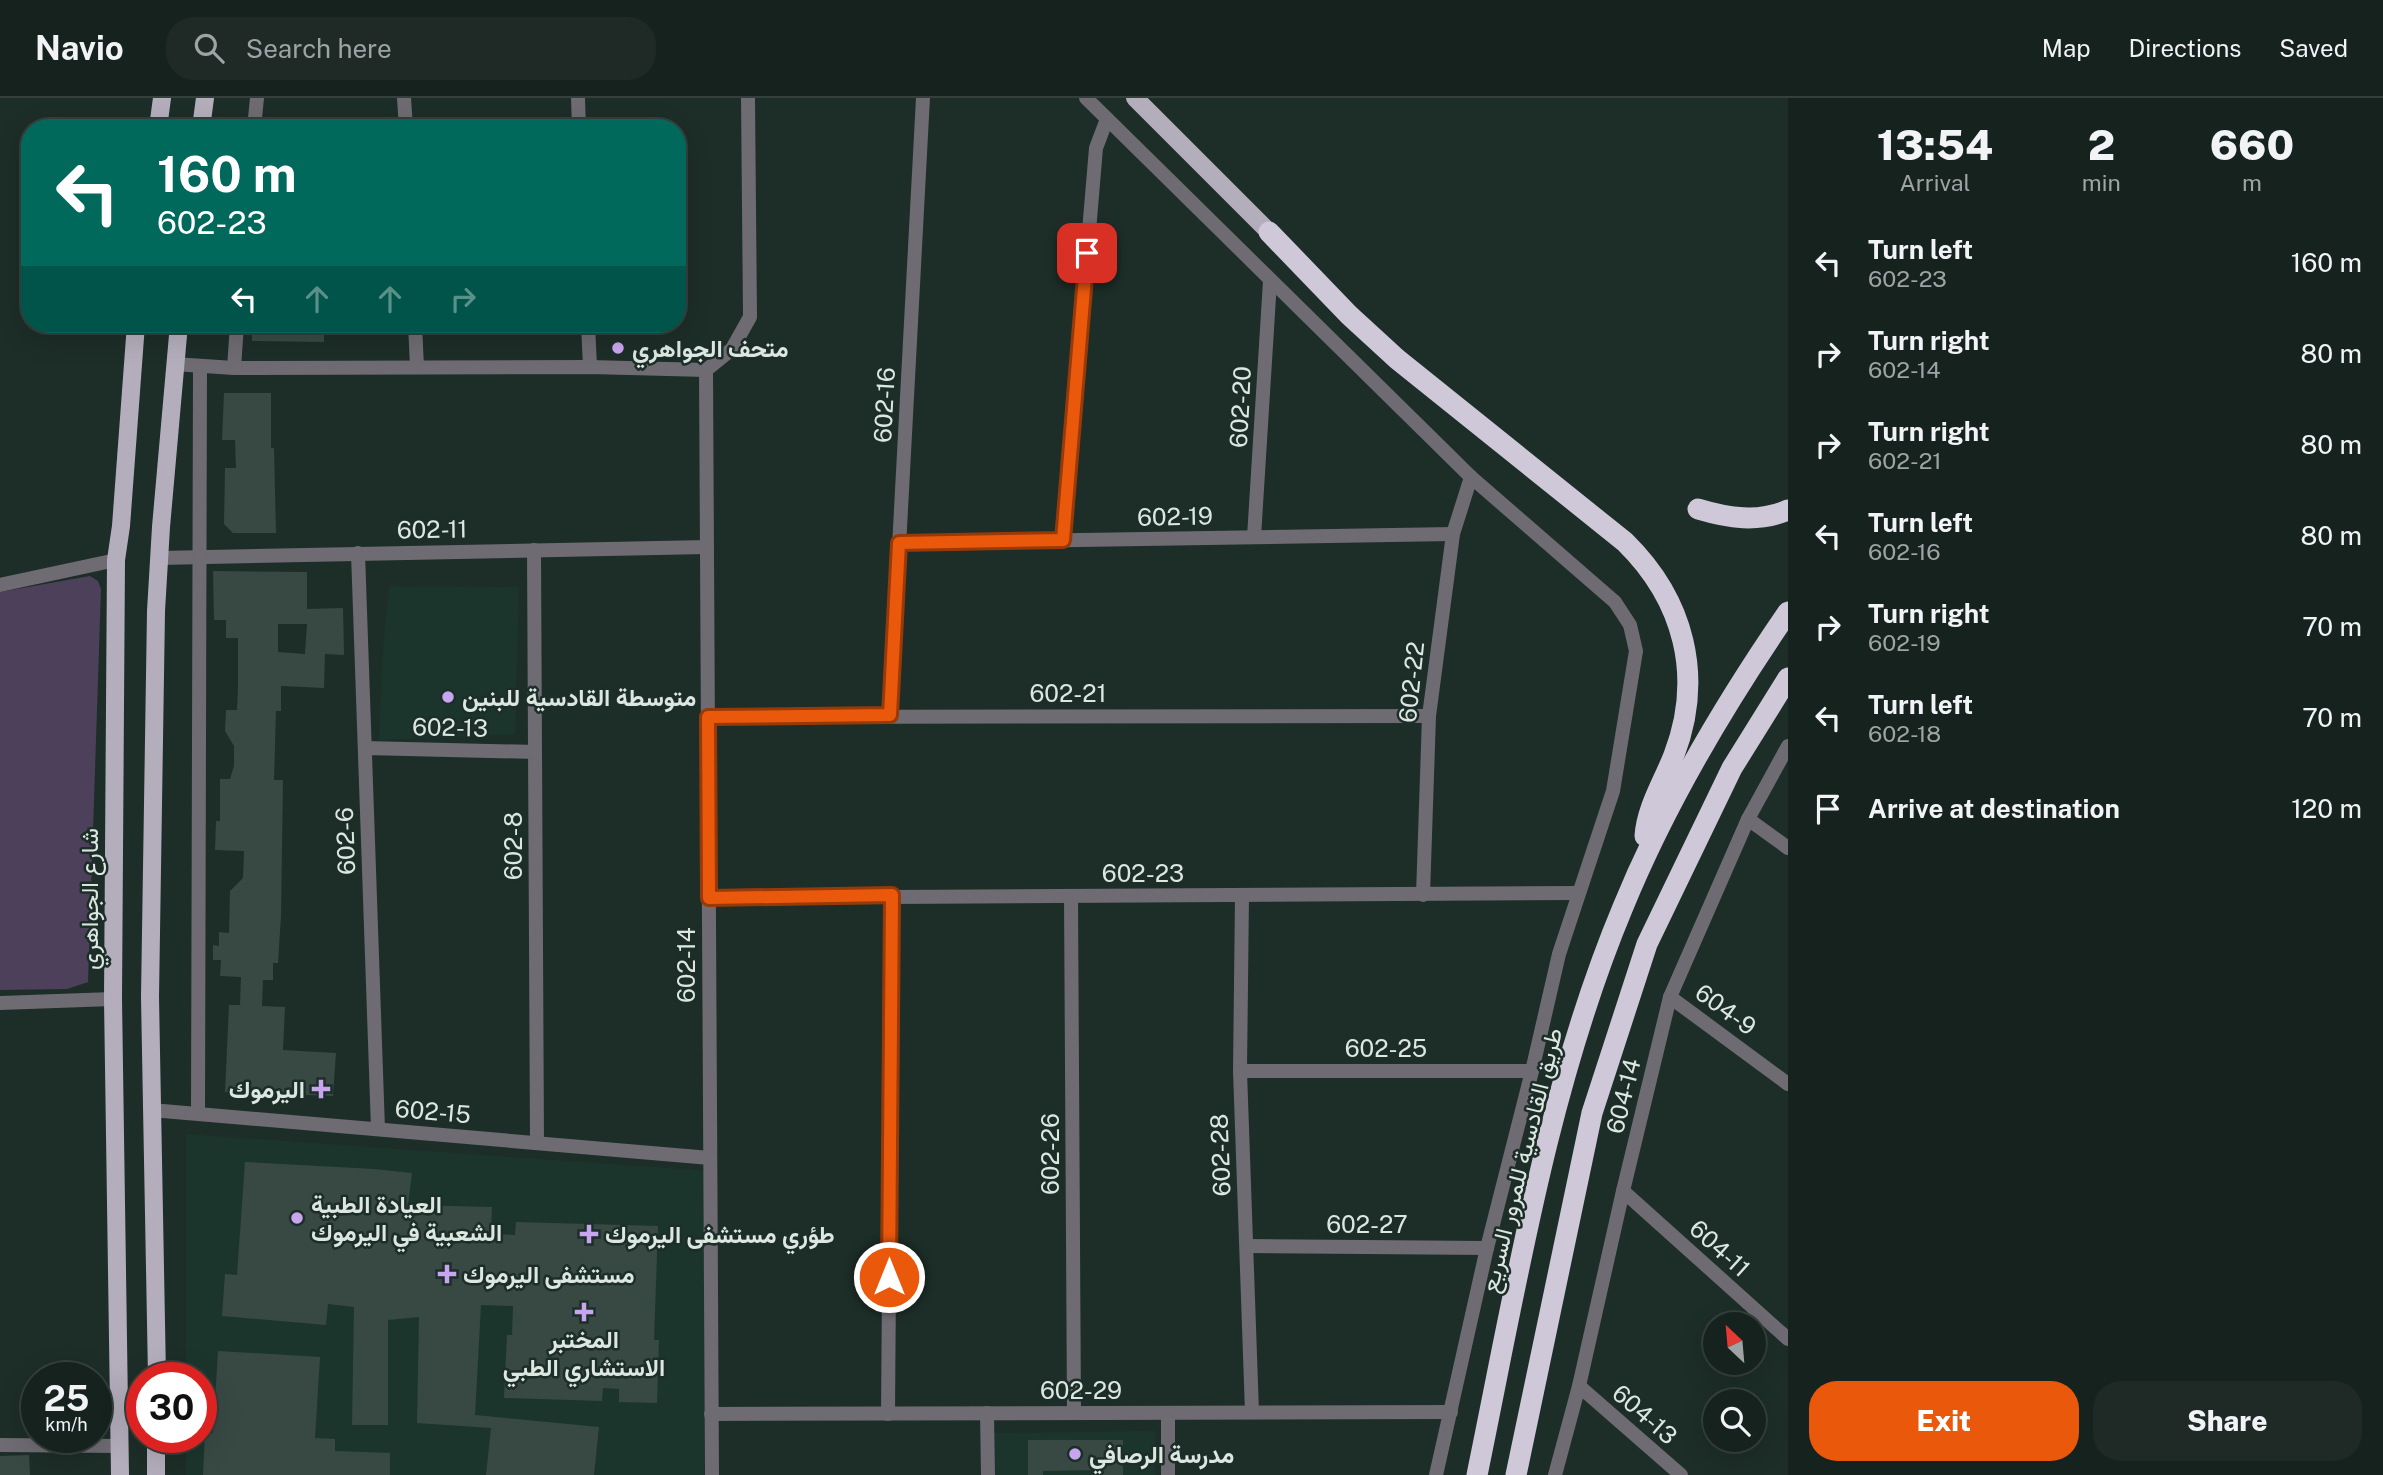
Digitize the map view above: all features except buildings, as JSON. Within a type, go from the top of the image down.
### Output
[{"type":"highway","points":[[1269,232],[1349,315],[1397,359],[1625,542],[1639,556],[1662,588],[1684,643],[1688,702],[1680,740],[1648,817],[1646,854]]},
{"type":"highway","points":[[1698,509],[1720,516],[1751,519],[1788,510]]},
{"type":"highway","name":"طريق القادسية للمرور السريع","points":[[1477,1475],[1559,1095],[1602,961],[1646,854],[1674,797],[1705,740],[1788,612]]},
{"type":"highway","points":[[1516,1475],[1592,1113],[1647,944],[1732,768],[1788,678]]},
{"type":"main road","points":[[159,119],[162,98]]},
{"type":"main road","points":[[202,119],[205,98]]},
{"type":"main road","points":[[1135,98],[1269,232]]},
{"type":"main road","name":"شارع الجواهري","points":[[120,1475],[113,999],[116,560],[135,333]]},
{"type":"main road","points":[[157,1362],[150,997],[159,558],[177,333]]},
{"type":"main road","points":[[156,1453],[156,1475]]},
{"type":"street","points":[[255,119],[257,98]]},
{"type":"street","points":[[404,98],[405,119]]},
{"type":"street","points":[[578,98],[579,119]]},
{"type":"street","points":[[174,364],[234,368],[590,367],[706,370],[732,349],[750,317],[748,98]]},
{"type":"street","name":"602-16","points":[[890,715],[923,98]]},
{"type":"street","points":[[1086,98],[1471,477],[1615,602],[1624,613],[1634,638],[1635,664],[1613,791],[1559,954],[1487,1248],[1436,1475]]},
{"type":"street","points":[[1063,540],[1096,148],[1107,119]]},
{"type":"street","name":"602-20","points":[[1255,537],[1270,281]]},
{"type":"street","points":[[234,368],[236,333]]},
{"type":"street","points":[[415,333],[417,367]]},
{"type":"street","points":[[588,333],[590,367]]},
{"type":"street","points":[[198,1112],[200,366]]},
{"type":"street","name":"602-14","points":[[706,370],[712,1475]]},
{"type":"street","name":"602-22","points":[[1423,895],[1429,716],[1452,534],[1471,477]]},
{"type":"street","name":"602-19","points":[[899,543],[1452,534]]},
{"type":"street","name":"602-11","points":[[159,558],[707,547]]},
{"type":"street","name":"602-8","points":[[534,550],[537,1143]]},
{"type":"street","name":"602-6","points":[[358,553],[378,1129]]},
{"type":"street","points":[[0,585],[116,560]]},
{"type":"street","name":"602-21","points":[[708,717],[1429,716]]},
{"type":"street","name":"604-14","points":[[1555,1475],[1579,1387],[1670,996],[1748,819],[1788,746]]},
{"type":"street","name":"602-13","points":[[365,748],[535,752]]},
{"type":"street","points":[[1748,819],[1788,848]]},
{"type":"street","name":"602-23","points":[[709,898],[1578,893]]},
{"type":"street","points":[[888,1414],[892,895]]},
{"type":"street","name":"602-26","points":[[1071,896],[1074,1413]]},
{"type":"street","name":"602-28","points":[[1242,896],[1240,1071],[1252,1412]]},
{"type":"street","name":"604-9","points":[[1670,996],[1788,1084]]},
{"type":"street","points":[[0,1003],[113,999]]},
{"type":"street","name":"602-25","points":[[1240,1071],[1532,1071]]},
{"type":"street","name":"602-15","points":[[151,1110],[710,1158]]},
{"type":"street","name":"604-11","points":[[1623,1191],[1787,1336]]},
{"type":"street","name":"602-27","points":[[1247,1246],[1487,1248]]},
{"type":"street","name":"604-13","points":[[1579,1387],[1681,1475]]},
{"type":"street","name":"602-29","points":[[711,1415],[1451,1412]]},
{"type":"street","points":[[987,1413],[988,1475]]},
{"type":"street","points":[[1168,1413],[1168,1475]]},
{"type":"street","points":[[0,1445],[120,1446]]},
{"type":"shaded area","points":[[90,576],[98,581],[101,589],[88,982],[67,989],[0,990],[0,592]]},
{"type":"shaded area","name":"متوسطة القادسية للبنين","points":[[389,586],[519,587],[515,734],[379,740],[382,660]]},
{"type":"shaded area","name":"مستشفى اليرموك","points":[[186,1134],[710,1171],[704,1475],[186,1475],[186,1453],[217,1453],[217,1362],[186,1362]]},
{"type":"shaded area","name":"مدرسة الرصافي","points":[[1155,1431],[1155,1475],[995,1475],[994,1433]]},
{"type":"place","name":"متحف الجواهري","points":[[618,348]]},
{"type":"place","name":"متوسطة القادسية للبنين","points":[[448,697]]},
{"type":"place","name":"اليرموك","points":[[321,1089]]},
{"type":"place","name":"العيادة الطبية الشعبية في اليرموك","points":[[297,1218]]},
{"type":"place","name":"طؤري مستشفى اليرموك","points":[[589,1234]]},
{"type":"place","name":"مستشفى اليرموك","points":[[447,1274]]},
{"type":"place","name":"المختبر الاستشاري الطبي","points":[[584,1312]]},
{"type":"place","name":"مدرسة الرصافي","points":[[1075,1454]]},
{"type":"route","points":[[889,1277],[892,895],[709,898],[708,717],[890,715],[899,543],[1063,540],[1087,253]]}]
